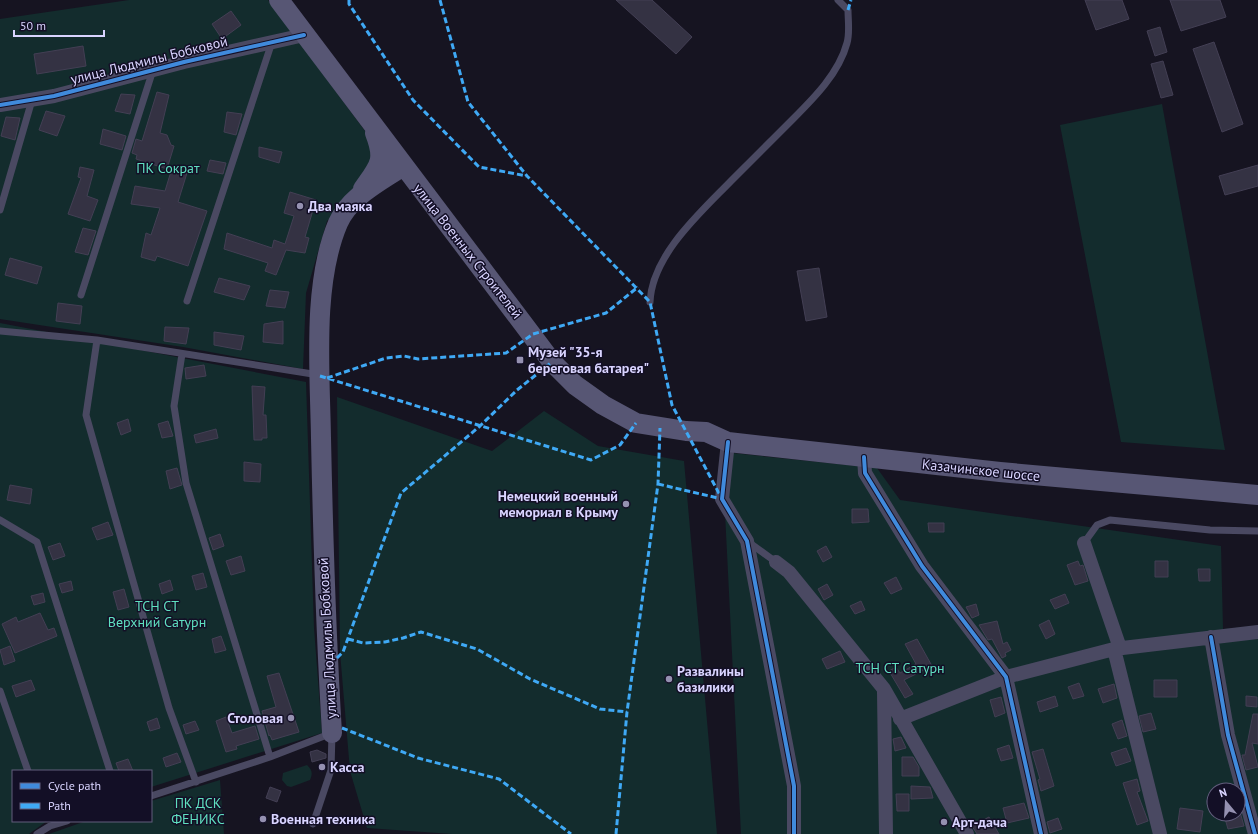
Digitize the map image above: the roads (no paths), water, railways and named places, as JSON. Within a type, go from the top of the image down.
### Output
[{"type":"main road","name":"улица Военных Строителей","points":[[279,0],[552,362],[576,385],[603,405],[636,423],[686,431],[706,432]]},
{"type":"main road","points":[[358,196],[374,174],[382,157],[381,147],[373,126]]},
{"type":"main road","name":"улица Людмилы Бобковой","points":[[332,733],[324,579],[320,376],[321,293],[327,259],[338,223],[346,209],[358,196],[403,166]]},
{"type":"main road","points":[[358,196],[376,189],[394,185],[407,187],[428,199]]},
{"type":"main road","name":"Казачинское шоссе","points":[[706,432],[728,442],[1000,472],[1258,495]]},
{"type":"street","name":"улица Людмилы Бобковой","points":[[0,105],[54,96],[153,70],[304,35]]},
{"type":"street","points":[[728,442],[722,499],[747,540],[794,786],[794,834]]},
{"type":"street","points":[[864,457],[865,473],[922,566],[1006,677],[1042,834]]},
{"type":"street","points":[[1084,543],[1117,649],[1160,834]]},
{"type":"street","points":[[776,562],[789,572],[884,689],[964,831]]},
{"type":"street","points":[[900,719],[1006,677],[1117,649],[1258,632]]},
{"type":"street","points":[[1211,637],[1228,735],[1255,834]]},
{"type":"street","points":[[884,689],[886,834]]},
{"type":"lane","points":[[650,302],[655,277],[676,241],[691,222],[815,97],[834,71],[847,43],[848,10],[838,0]]},
{"type":"lane","points":[[187,300],[272,42]]},
{"type":"lane","points":[[81,295],[153,70]]},
{"type":"lane","points":[[0,210],[32,100]]},
{"type":"lane","points":[[0,331],[97,340],[320,376]]},
{"type":"lane","points":[[97,340],[86,415],[168,708],[196,782]]},
{"type":"lane","points":[[182,354],[174,406],[186,483],[270,757]]},
{"type":"lane","points":[[0,520],[37,542],[110,770]]},
{"type":"lane","points":[[1084,543],[1097,525],[1110,520],[1210,530],[1258,531]]},
{"type":"lane","points":[[747,540],[776,562]]},
{"type":"lane","points":[[0,691],[28,770]]},
{"type":"lane","points":[[314,824],[331,770],[332,733]]},
{"type":"lane","name":"улица Людмилы Бобковой","points":[[152,796],[270,757],[332,733]]},
{"type":"lane","points":[[37,834],[48,824],[61,822]]},
{"type":"place","name":"Два маяка","points":[[300,206]]},
{"type":"place","name":"Музей \"35-я береговая батарея\"","points":[[520,360]]},
{"type":"place","name":"Немецкий военный мемориал в Крыму","points":[[626,504]]},
{"type":"place","name":"Развалины базилики","points":[[669,679]]},
{"type":"place","name":"Столовая","points":[[291,718]]},
{"type":"place","name":"Касса","points":[[322,767]]},
{"type":"place","name":"Военная техника","points":[[263,819]]},
{"type":"place","name":"Арт-дача","points":[[944,822]]},
{"type":"park label","name":"ПК Сократ","points":[[168,168]]},
{"type":"park label","name":"ТСН СТ Верхний Сатурн","points":[[157,614]]},
{"type":"park label","name":"ТСН СТ Сатурн","points":[[900,668]]},
{"type":"park label","name":"ПК ДСК ФЕНИКС","points":[[198,812]]}]
